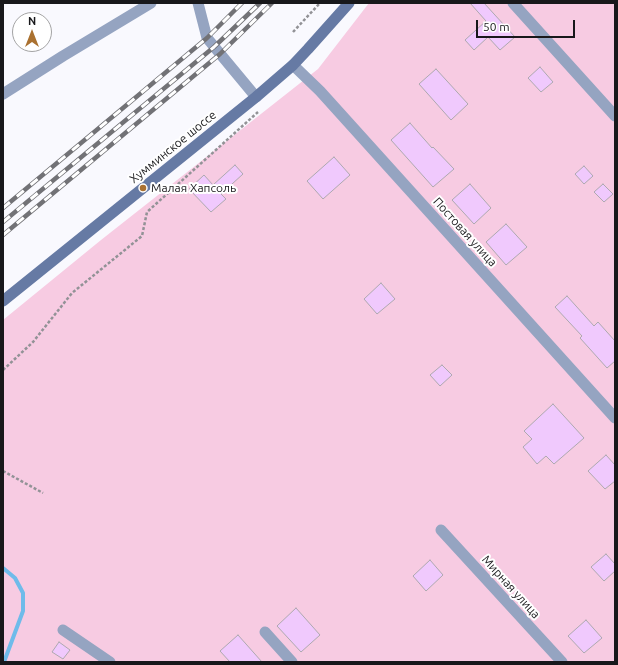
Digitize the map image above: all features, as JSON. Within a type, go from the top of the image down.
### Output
[{"type":"main road","name":"Хумминское шоссе","points":[[3,301],[256,97],[293,65],[349,3]]},
{"type":"street","points":[[3,94],[151,3]]},
{"type":"street","points":[[198,3],[207,38],[256,97]]},
{"type":"street","points":[[512,3],[615,116]]},
{"type":"street","name":"Постовая улица","points":[[293,65],[320,91],[615,418]]},
{"type":"street","name":"Мирная улица","points":[[441,530],[562,662]]},
{"type":"street","points":[[63,630],[110,662]]},
{"type":"street","points":[[265,632],[292,662]]},
{"type":"path","points":[[293,32],[320,3]]},
{"type":"path","points":[[3,370],[33,342],[72,293],[142,236],[147,212],[260,111]]},
{"type":"path","points":[[3,471],[44,493]]},
{"type":"shaded area","points":[[369,3],[615,3],[615,662],[3,662],[3,320],[101,240],[318,69]]},
{"type":"building","points":[[470,3],[484,3],[515,37],[500,50],[488,37],[474,50],[465,40],[486,21]]},
{"type":"building","points":[[540,67],[553,82],[541,92],[528,78]]},
{"type":"building","points":[[436,69],[468,104],[451,120],[419,84]]},
{"type":"building","points":[[410,123],[432,148],[433,147],[454,169],[433,187],[391,140]]},
{"type":"building","points":[[334,157],[350,175],[323,199],[307,181]]},
{"type":"building","points":[[235,165],[243,174],[221,194],[226,199],[211,212],[189,189],[204,175],[213,185]]},
{"type":"building","points":[[584,166],[593,176],[584,184],[575,174]]},
{"type":"building","points":[[470,184],[491,208],[474,224],[452,200]]},
{"type":"building","points":[[603,184],[613,194],[604,202],[594,192]]},
{"type":"building","points":[[506,224],[527,247],[506,265],[486,242]]},
{"type":"building","points":[[381,283],[395,299],[377,314],[364,299]]},
{"type":"building","points":[[567,296],[594,326],[598,322],[615,341],[615,361],[607,368],[580,338],[582,336],[555,307]]},
{"type":"building","points":[[442,365],[452,375],[440,386],[430,375]]},
{"type":"building","points":[[553,404],[584,438],[554,464],[546,456],[537,464],[523,447],[532,439],[524,431]]},
{"type":"building","points":[[606,455],[615,465],[615,481],[605,489],[588,471]]},
{"type":"building","points":[[606,554],[615,564],[615,571],[604,581],[591,567]]},
{"type":"building","points":[[430,560],[443,575],[426,591],[413,576]]},
{"type":"building","points":[[296,608],[320,635],[301,652],[277,626]]},
{"type":"building","points":[[586,620],[602,638],[584,653],[568,636]]},
{"type":"building","points":[[238,635],[262,662],[230,662],[220,651]]},
{"type":"building","points":[[59,642],[70,650],[63,659],[52,652]]},
{"type":"waterway","name":"Малая Хапсоль","points":[[3,568],[15,578],[23,593],[23,611],[4,662]]},
{"type":"railway","points":[[3,208],[207,38],[242,3]]},
{"type":"railway","points":[[3,222],[214,47],[260,3]]},
{"type":"railway","points":[[3,235],[220,54],[272,3]]},
{"type":"place","name":"Малая Хапсоль","points":[[143,188]]}]
